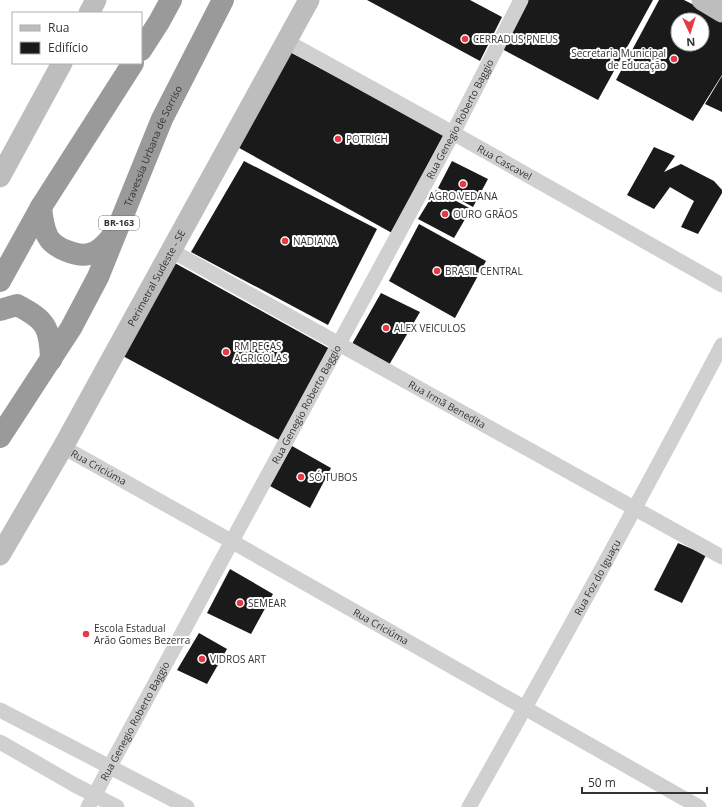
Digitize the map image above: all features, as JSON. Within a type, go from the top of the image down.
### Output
[{"type":"highway","points":[[142,48],[171,0]]},
{"type":"highway","name":"Travessia Urbana de Sorriso","points":[[0,437],[71,328],[98,277],[162,119],[223,0]]},
{"type":"highway","points":[[0,282],[41,207],[132,64]]},
{"type":"highway","points":[[41,207],[44,225],[49,238],[58,247],[73,254],[89,254],[103,246],[115,232]]},
{"type":"highway","points":[[0,310],[17,305],[35,315],[47,330],[51,360]]},
{"type":"street","points":[[90,12],[96,0]]},
{"type":"street","name":"Perimetral Sudeste - SE","points":[[0,555],[63,447],[309,0]]},
{"type":"street","name":"Rua Genegio Roberto Baggio","points":[[91,801],[453,132],[521,0]]},
{"type":"street","points":[[702,0],[722,12]]},
{"type":"street","name":"Rua Cascavel","points":[[286,41],[453,132],[722,285]]},
{"type":"street","points":[[0,178],[61,64]]},
{"type":"street","name":"Rua Irmã Benedita","points":[[172,251],[722,557]]},
{"type":"street","name":"Rua Foz do Iguaçu","points":[[469,807],[635,509],[722,345]]},
{"type":"street","name":"Rua Criciúma","points":[[63,447],[699,807]]},
{"type":"street","points":[[0,710],[187,807]]},
{"type":"street","points":[[0,742],[91,801],[117,807]]},
{"type":"building","name":"CERRADUS PNEUS","points":[[367,0],[470,0],[502,17],[480,61]]},
{"type":"building","points":[[528,0],[653,0],[598,100],[502,49]]},
{"type":"building","name":"Secretaria Municipal de Educação","points":[[659,0],[684,0],[708,12],[670,12],[670,52],[710,52],[710,13],[722,19],[722,75],[693,121],[616,80]]},
{"type":"building","name":"POTRICH","points":[[286,50],[444,134],[392,233],[232,144]]},
{"type":"building","points":[[722,76],[722,112],[705,104]]},
{"type":"building","points":[[654,147],[675,156],[664,172],[681,164],[714,181],[722,190],[722,193],[698,234],[681,227],[694,201],[670,187],[654,209],[627,195]]},
{"type":"building","name":"NADIANA","points":[[244,161],[377,229],[328,325],[191,252]]},
{"type":"building","name":"AGRO VEDANA","points":[[452,161],[488,179],[473,207],[438,188]]},
{"type":"building","name":"OURO GRÃOS","points":[[436,190],[471,209],[454,238],[418,219]]},
{"type":"building","name":"BRASIL CENTRAL","points":[[419,224],[486,261],[455,318],[389,281]]},
{"type":"building","name":"RM PEÇAS AGRICOLAS","points":[[173,262],[332,350],[279,440],[121,355]]},
{"type":"building","name":"ALEX VEICULOS","points":[[381,293],[420,312],[389,365],[352,344]]},
{"type":"building","name":"SÓ TUBOS","points":[[292,446],[331,468],[310,508],[270,486]]},
{"type":"building","points":[[678,543],[706,555],[682,603],[654,590]]},
{"type":"building","name":"SEMEAR","points":[[230,569],[273,594],[251,634],[207,613]]},
{"type":"building","name":"VIDROS ART","points":[[199,633],[227,649],[207,684],[177,670]]},
{"type":"place","name":"CERRADUS PNEUS","points":[[465,39]]},
{"type":"place","name":"Secretaria Municipal de Educação","points":[[674,59]]},
{"type":"place","name":"POTRICH","points":[[338,139]]},
{"type":"place","name":"AGRO VEDANA","points":[[463,184]]},
{"type":"place","name":"OURO GRÃOS","points":[[445,214]]},
{"type":"place","name":"NADIANA","points":[[285,241]]},
{"type":"place","name":"BRASIL CENTRAL","points":[[437,271]]},
{"type":"place","name":"ALEX VEICULOS","points":[[386,328]]},
{"type":"place","name":"RM PEÇAS AGRICOLAS","points":[[226,352]]},
{"type":"place","name":"SÓ TUBOS","points":[[301,477]]},
{"type":"place","name":"SEMEAR","points":[[240,603]]},
{"type":"place","name":"Escola Estadual Arão Gomes Bezerra","points":[[86,634]]},
{"type":"place","name":"VIDROS ART","points":[[202,659]]}]
